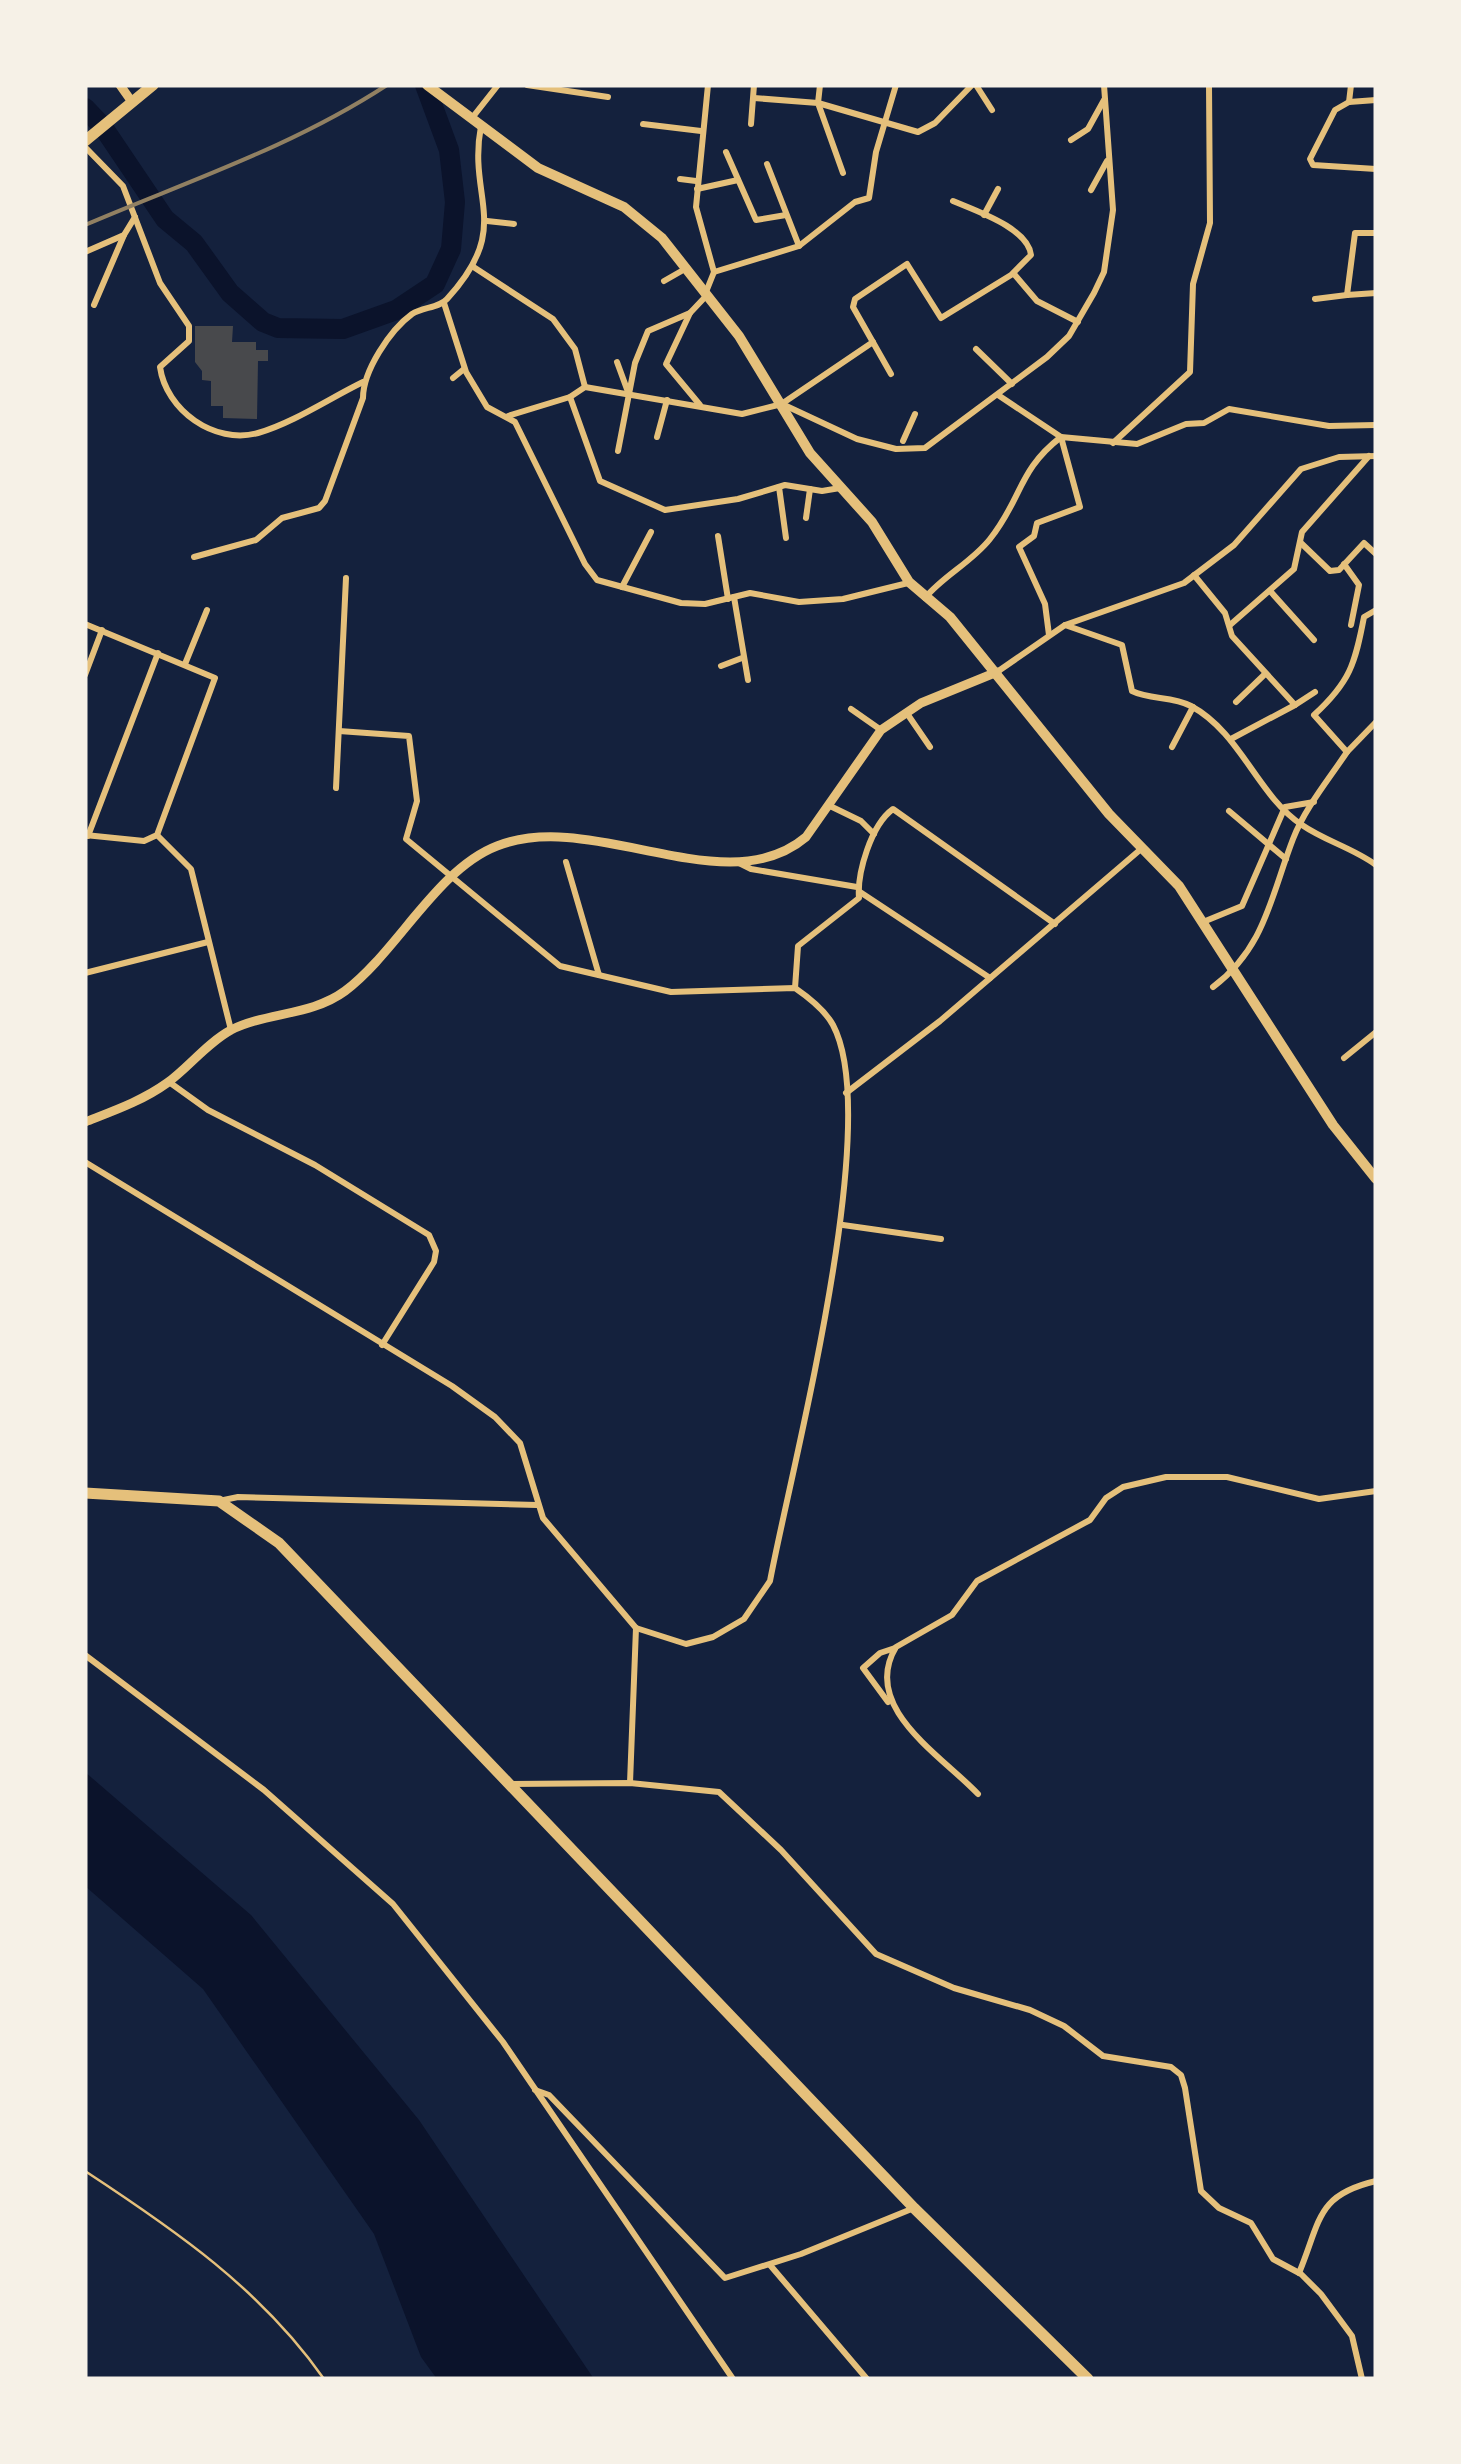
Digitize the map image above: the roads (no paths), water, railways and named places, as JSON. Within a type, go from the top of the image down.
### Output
[{"type":"main road","points":[[85,144],[153,85]]},
{"type":"main road","points":[[428,85],[538,168],[639,217],[686,268],[782,404],[810,453],[872,522],[909,582],[924,599],[950,616],[1141,848],[1179,886],[1333,1125],[1376,1179]]},
{"type":"main road","points":[[85,1493],[219,1500],[278,1543],[914,2208],[1088,2379]]},
{"type":"street","points":[[120,85],[132,102]]},
{"type":"street","points":[[85,144],[123,186],[160,283],[190,330],[186,345],[164,360],[160,370],[186,415],[222,431],[257,433],[363,382],[398,327],[414,313],[444,303],[472,266],[487,220],[477,121],[498,85]]},
{"type":"street","points":[[526,85],[608,97]]},
{"type":"street","points":[[701,406],[666,364],[690,313],[713,284],[714,272],[696,207],[708,85]]},
{"type":"street","points":[[751,124],[754,85]]},
{"type":"street","points":[[820,85],[818,103],[843,173]]},
{"type":"street","points":[[714,272],[799,246],[855,202],[869,198],[876,152],[888,123],[896,85]]},
{"type":"street","points":[[754,98],[818,103],[924,131],[974,85],[992,110]]},
{"type":"street","points":[[782,404],[858,440],[911,450],[943,437],[1047,357],[1078,322],[1104,272],[1114,188],[1107,160],[1104,85]]},
{"type":"street","points":[[1112,444],[1190,372],[1193,284],[1210,223],[1209,85]]},
{"type":"street","points":[[1350,102],[1351,85]]},
{"type":"street","points":[[1071,140],[1088,129],[1104,98]]},
{"type":"street","points":[[1376,100],[1350,102],[1335,110],[1310,159],[1313,165],[1376,170]]},
{"type":"street","points":[[643,124],[701,131]]},
{"type":"street","points":[[726,152],[759,222],[786,215]]},
{"type":"street","points":[[1091,190],[1107,160]]},
{"type":"street","points":[[767,164],[799,246]]},
{"type":"street","points":[[680,179],[696,185],[738,180]]},
{"type":"street","points":[[984,215],[998,188]]},
{"type":"street","points":[[891,374],[852,304],[907,264],[941,318],[1014,274],[1030,258],[1031,248],[984,215],[954,201]]},
{"type":"street","points":[[94,305],[124,234],[136,217]]},
{"type":"street","points":[[487,220],[514,224]]},
{"type":"street","points":[[1348,295],[1355,233],[1376,233]]},
{"type":"street","points":[[85,252],[124,234]]},
{"type":"street","points":[[472,266],[553,319],[575,349],[585,387]]},
{"type":"street","points":[[664,281],[686,268]]},
{"type":"street","points":[[1014,274],[1037,300],[1078,322]]},
{"type":"street","points":[[1316,299],[1376,293]]},
{"type":"street","points":[[444,303],[464,368],[487,407],[508,416],[547,481],[590,574],[681,603],[750,593],[799,602],[842,599],[909,582]]},
{"type":"street","points":[[618,451],[628,394],[648,332],[690,313]]},
{"type":"street","points":[[508,416],[570,397],[585,387],[742,414],[782,404],[873,342]]},
{"type":"street","points":[[976,349],[1012,384]]},
{"type":"street","points":[[617,362],[628,394]]},
{"type":"street","points":[[453,378],[464,368]]},
{"type":"street","points":[[194,557],[256,540],[282,518],[319,508],[332,488],[341,448],[363,398],[363,382]]},
{"type":"street","points":[[998,395],[1061,437],[1112,444],[1137,444],[1186,424],[1204,423],[1229,409],[1329,426],[1376,425]]},
{"type":"street","points":[[570,397],[600,481],[635,500],[673,510],[779,487],[840,488]]},
{"type":"street","points":[[657,437],[667,400]]},
{"type":"street","points":[[903,441],[915,414]]},
{"type":"street","points":[[924,599],[987,543],[1014,508],[1027,468],[1061,437]]},
{"type":"street","points":[[1049,634],[1044,604],[1019,547],[1034,536],[1037,523],[1080,507],[1061,437]]},
{"type":"street","points":[[1230,624],[1294,569],[1302,532],[1330,496],[1373,456]]},
{"type":"street","points":[[85,1122],[169,1082],[231,1030],[318,1006],[347,990],[381,960],[452,878],[496,846],[576,838],[611,840],[668,856],[735,861],[758,860],[790,850],[806,837],[882,730],[906,712],[997,672],[1065,625],[1166,591],[1194,574],[1234,545],[1295,473],[1317,462],[1373,456]]},
{"type":"street","points":[[779,487],[786,538]]},
{"type":"street","points":[[806,518],[810,488]]},
{"type":"street","points":[[622,587],[651,532]]},
{"type":"street","points":[[718,536],[744,643],[742,658],[748,680]]},
{"type":"street","points":[[1300,542],[1330,571],[1344,564],[1364,543],[1376,554]]},
{"type":"street","points":[[1344,564],[1359,585],[1351,624]]},
{"type":"street","points":[[1194,574],[1230,624],[1232,636],[1294,705]]},
{"type":"street","points":[[336,788],[346,578]]},
{"type":"street","points":[[1271,592],[1314,640]]},
{"type":"street","points":[[185,665],[208,610]]},
{"type":"street","points":[[1348,752],[1314,716],[1355,665],[1364,617],[1376,610]]},
{"type":"street","points":[[85,624],[158,653],[215,678],[157,835],[144,841],[86,836],[158,653]]},
{"type":"street","points":[[1065,625],[1124,648],[1128,684],[1135,694],[1163,696],[1193,707],[1231,740],[1300,824],[1352,848],[1376,865]]},
{"type":"street","points":[[85,675],[102,630]]},
{"type":"street","points":[[721,666],[742,658]]},
{"type":"street","points":[[1236,702],[1265,674]]},
{"type":"street","points":[[1231,740],[1316,692]]},
{"type":"street","points":[[1172,747],[1193,707]]},
{"type":"street","points":[[851,709],[882,730]]},
{"type":"street","points":[[906,712],[930,747]]},
{"type":"street","points":[[1213,986],[1234,971],[1261,935],[1300,824],[1348,752],[1376,722]]},
{"type":"street","points":[[85,1162],[452,1386],[512,1433],[526,1455],[543,1518],[636,1628],[686,1644],[713,1637],[744,1619],[770,1581],[842,1225],[846,1094],[833,1026],[795,988],[671,992],[551,961],[404,835],[417,802],[409,736],[338,730]]},
{"type":"street","points":[[1286,807],[1314,802]]},
{"type":"street","points":[[828,805],[861,821],[874,834]]},
{"type":"street","points":[[1203,922],[1242,906],[1286,807]]},
{"type":"street","points":[[795,988],[800,942],[860,898],[858,889],[874,834],[893,809],[1055,924]]},
{"type":"street","points":[[1229,811],[1268,848],[1286,859]]},
{"type":"street","points":[[157,835],[192,869],[231,1030]]},
{"type":"street","points":[[846,1094],[1055,924],[1141,848]]},
{"type":"street","points":[[735,861],[751,870],[858,889],[990,978]]},
{"type":"street","points":[[566,862],[599,975]]},
{"type":"street","points":[[85,974],[208,942]]},
{"type":"street","points":[[1344,1058],[1376,1032]]},
{"type":"street","points":[[169,1082],[208,1110],[316,1165],[429,1235],[436,1251],[434,1262],[382,1345]]},
{"type":"street","points":[[842,1225],[942,1239]]},
{"type":"street","points":[[978,1794],[890,1704],[862,1668],[880,1652],[952,1616],[977,1581],[1090,1520],[1106,1498],[1122,1487],[1166,1478],[1227,1477],[1319,1499],[1376,1491]]},
{"type":"street","points":[[219,1500],[238,1497],[537,1505]]},
{"type":"street","points":[[630,1783],[636,1628]]},
{"type":"street","points":[[890,1704],[886,1674],[896,1647]]},
{"type":"street","points":[[85,1655],[264,1790],[393,1904],[486,2020],[733,2379]]},
{"type":"street","points":[[509,1785],[630,1783],[719,1792],[781,1850],[868,1947],[884,1958],[954,1988],[1030,2010],[1064,2026],[1103,2056],[1163,2064],[1179,2073],[1194,2130],[1201,2191],[1219,2208],[1251,2223],[1273,2259],[1299,2273],[1350,2331],[1362,2379]]},
{"type":"street","points":[[534,2090],[549,2095],[718,2274],[730,2279],[914,2208]]},
{"type":"street","points":[[1299,2273],[1329,2200],[1341,2190],[1376,2181]]},
{"type":"street","points":[[770,2264],[866,2379]]},
{"type":"water","points":[[85,1772],[251,1915],[419,2120],[594,2379],[437,2379],[421,2357],[374,2234],[203,1989],[85,1886]]},
{"type":"waterway","points":[[85,108],[103,127],[165,219],[194,243],[230,293],[263,322],[278,328],[343,329],[396,310],[435,284],[451,249],[455,202],[449,150],[425,85]]},
{"type":"railway","points":[[85,225],[277,145],[387,85]]}]
